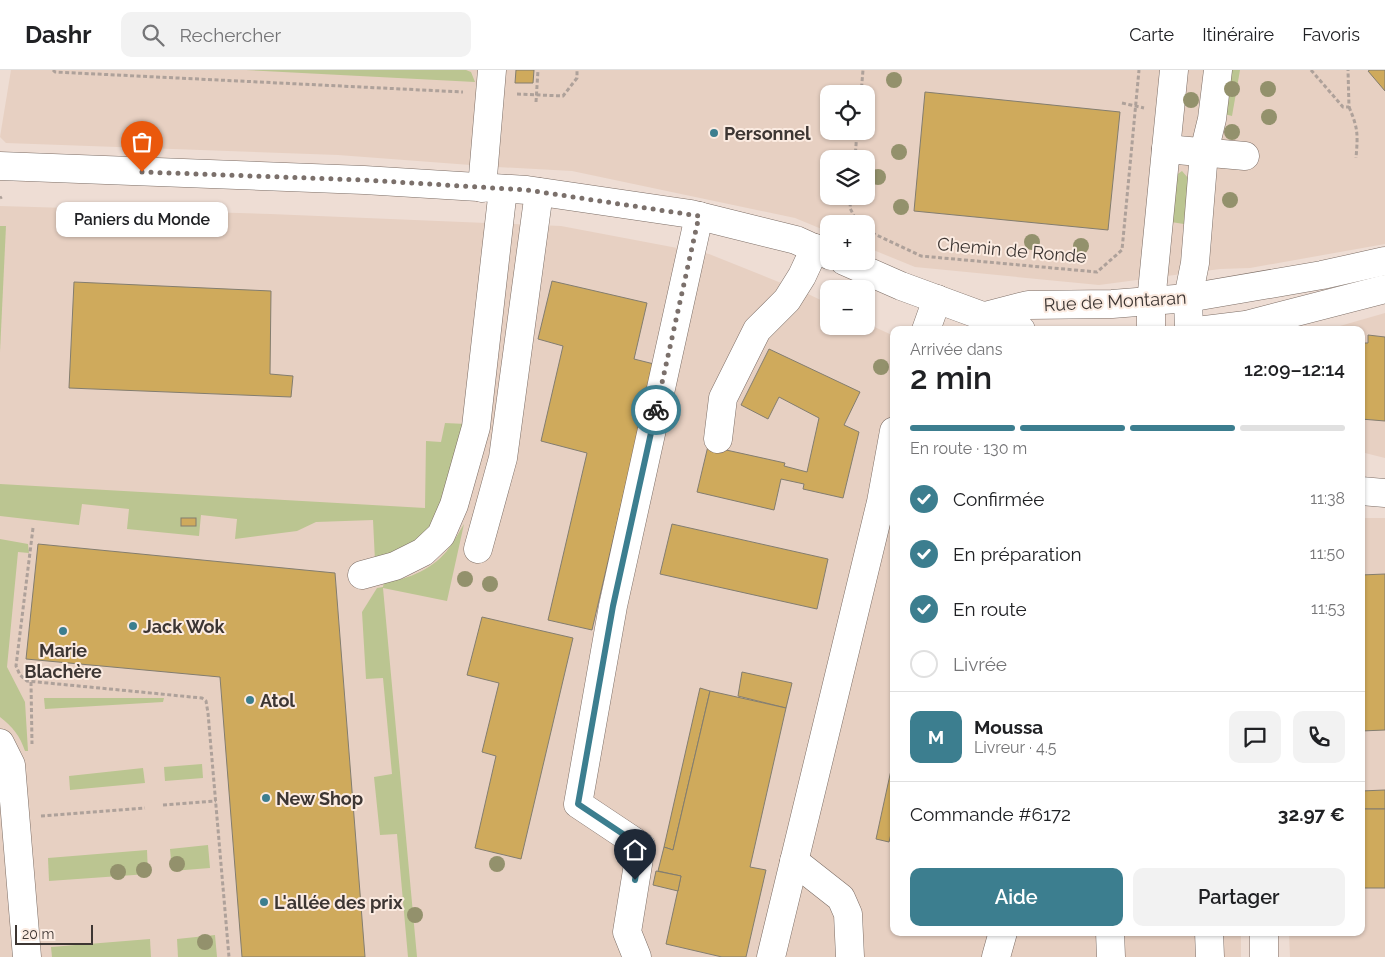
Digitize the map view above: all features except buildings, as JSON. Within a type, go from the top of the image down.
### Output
[{"type":"street","points":[[1151,326],[1151,302],[1174,70]]},
{"type":"street","points":[[1189,326],[1188,298],[1195,263],[1203,162],[1212,120],[1218,70]]},
{"type":"street","points":[[362,575],[395,566],[423,552],[441,535],[454,505],[476,427],[493,188],[491,81]]},
{"type":"street","points":[[1166,148],[1203,162],[1242,164]]},
{"type":"street","points":[[0,166],[364,180],[539,192],[699,216],[796,240],[820,251]]},
{"type":"street","points":[[478,549],[503,458],[539,192]]},
{"type":"street","points":[[637,957],[627,932],[641,846],[578,804],[613,606],[699,216]]},
{"type":"street","points":[[718,439],[723,398],[756,330],[787,300],[802,276],[820,254]]},
{"type":"street","name":"Rue de Montaran","points":[[984,316],[1028,305],[1151,302],[1188,298],[1385,261]]},
{"type":"street","points":[[865,270],[901,286],[1010,326]]},
{"type":"street","points":[[1238,326],[1385,289]]},
{"type":"street","points":[[927,326],[937,299]]},
{"type":"street","points":[[771,957],[887,493],[890,466]]},
{"type":"street","points":[[1365,491],[1385,493]]},
{"type":"street","points":[[0,743],[11,765],[27,957]]},
{"type":"street","points":[[794,861],[841,898],[848,914],[850,957]]},
{"type":"street","points":[[996,957],[1002,936]]},
{"type":"street","points":[[1110,936],[1111,957]]},
{"type":"street","points":[[1209,936],[1210,957]]},
{"type":"street","points":[[1264,936],[1264,957]]},
{"type":"path","points":[[53,70],[55,72],[491,81],[537,95],[562,96],[577,78],[577,70]]},
{"type":"path","points":[[536,102],[538,70]]},
{"type":"path","points":[[862,85],[863,70]]},
{"type":"path","name":"Chemin de Ronde","points":[[875,234],[921,256],[1097,272],[1122,250],[1139,70]]},
{"type":"path","points":[[1311,70],[1343,107],[1349,107]]},
{"type":"path","points":[[1348,70],[1349,107],[1357,126],[1358,136],[1356,158]]},
{"type":"path","points":[[1122,103],[1152,111]]},
{"type":"path","points":[[33,528],[16,666],[20,675],[31,682],[202,698],[206,702],[229,957]]},
{"type":"path","points":[[31,682],[32,748]]},
{"type":"path","points":[[163,805],[216,802]]},
{"type":"path","points":[[35,816],[145,808]]},
{"type":"shaded area","points":[[11,70],[1385,70],[1385,244],[1250,268],[1220,269],[1099,285],[915,267],[875,251],[875,215],[820,215],[820,228],[795,218],[572,171],[338,155],[6,143],[0,137]]},
{"type":"shaded area","points":[[0,206],[270,214],[561,226],[709,254],[806,293],[820,300],[820,335],[875,335],[875,327],[890,334],[890,936],[1241,936],[1241,957],[0,957]]},
{"type":"shaded area","points":[[1385,313],[1385,458],[1365,453],[1365,326],[1340,326]]},
{"type":"shaded area","points":[[1365,518],[1385,518],[1385,957],[1290,957],[1289,936],[1365,936]]},
{"type":"green space","points":[[246,70],[466,70],[471,72],[475,82]]},
{"type":"green space","points":[[1229,70],[1240,70],[1232,116],[1224,114]]},
{"type":"green space","points":[[1182,171],[1188,178],[1184,224],[1171,222],[1175,176]]},
{"type":"green space","points":[[0,226],[6,226],[0,352]]},
{"type":"green space","points":[[445,423],[466,424],[456,475],[428,537],[375,561],[373,520],[316,522],[297,531],[235,539],[237,519],[201,515],[199,536],[127,529],[129,509],[82,504],[79,525],[0,516],[0,484],[425,508],[426,441],[441,442]]},
{"type":"green space","points":[[464,524],[447,601],[383,588],[417,957],[408,957],[397,834],[380,835],[374,777],[392,774],[383,678],[366,679],[362,612],[377,588],[383,587],[384,582],[402,579],[420,572],[443,555]]},
{"type":"green space","points":[[0,539],[28,544],[29,553],[18,552],[7,667],[25,702],[28,751],[25,751],[18,736],[0,717]]},
{"type":"green space","points":[[44,698],[164,698],[163,702],[45,709]]},
{"type":"green space","points":[[202,764],[203,778],[165,781],[164,767]]},
{"type":"green space","points":[[143,768],[145,783],[70,790],[69,776]]},
{"type":"green space","points":[[208,845],[210,868],[172,871],[170,849]]},
{"type":"green space","points":[[147,850],[148,874],[49,881],[48,858]]},
{"type":"green space","points":[[215,935],[217,957],[178,957],[177,939]]},
{"type":"green space","points":[[150,939],[151,957],[52,957],[51,947]]},
{"type":"way so far","points":[[142,172],[364,180],[527,190],[699,216],[656,410]]},
{"type":"place","name":"Personnel","points":[[714,133]]},
{"type":"place","name":"Paniers du Monde","points":[[142,172]]},
{"type":"place","name":"Jack Wok","points":[[133,626]]},
{"type":"place","name":"Marie Blachère","points":[[63,631]]},
{"type":"place","name":"Atol","points":[[250,700]]},
{"type":"place","name":"New Shop","points":[[266,798]]},
{"type":"place","name":"L'allée des prix","points":[[264,902]]},
{"type":"route","points":[[635,880],[641,846],[578,804],[613,606],[656,410]]}]
